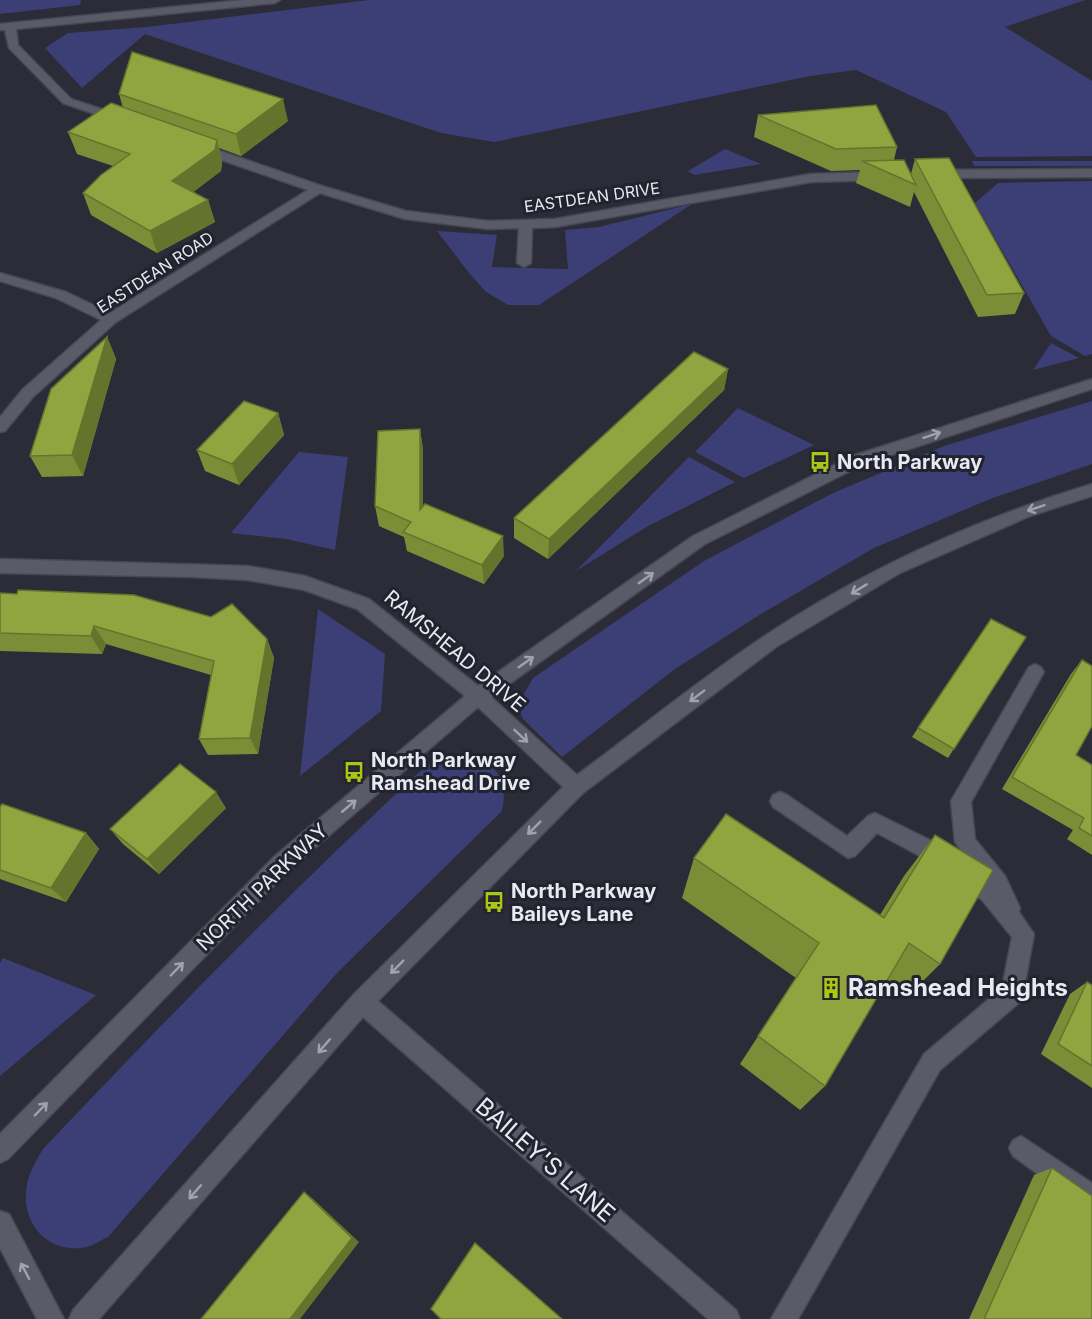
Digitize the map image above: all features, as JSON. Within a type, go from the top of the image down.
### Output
[{"type":"street","points":[[133,124],[67,100],[13,46],[5,26],[276,0]]},
{"type":"street","name":"EASTDEAN DRIVE","points":[[187,143],[318,189],[405,215],[488,225],[555,223],[811,178],[893,175]]},
{"type":"street","points":[[916,175],[1092,173]]},
{"type":"street","name":"EASTDEAN ROAD","points":[[0,428],[28,393],[111,319],[318,189]]},
{"type":"street","points":[[524,262],[526,224]]},
{"type":"street","points":[[0,277],[61,295],[111,319]]},
{"type":"street","name":"NORTH PARKWAY","points":[[0,1150],[282,863],[478,696],[699,540],[858,460],[1092,384]]},
{"type":"street","points":[[82,1319],[362,1002],[576,786],[770,642],[894,568],[1024,512],[1092,490]]},
{"type":"street","name":"RAMSHEAD DRIVE","points":[[0,566],[248,573],[305,583],[363,604],[478,696],[576,786]]},
{"type":"street","points":[[784,1319],[932,1062],[1012,994],[1023,933],[998,883],[965,842],[960,801],[1035,672]]},
{"type":"street","points":[[780,801],[848,849],[874,822],[927,849],[989,893],[1023,933]]},
{"type":"street","name":"BAILEY'S LANE","points":[[362,1002],[728,1319]]},
{"type":"street","points":[[1021,1148],[1092,1198]]},
{"type":"street","points":[[0,1222],[51,1319]]},
{"type":"shaded area","points":[[0,0],[81,0],[80,5],[0,14]]},
{"type":"shaded area","points":[[369,0],[1085,0],[1005,27],[1092,81],[1092,156],[976,157],[946,112],[856,70],[810,76],[494,142],[441,133],[145,34],[82,88],[45,48],[68,33],[147,27]]},
{"type":"shaded area","points":[[725,149],[761,164],[694,175],[688,171]]},
{"type":"shaded area","points":[[972,161],[1092,161],[1092,166],[974,166]]},
{"type":"shaded area","points":[[1092,181],[1092,354],[1085,356],[1051,336],[975,203],[998,183]]},
{"type":"shaded area","points":[[692,204],[539,305],[508,305],[486,292],[437,231],[497,235],[492,267],[568,269],[565,230],[599,227]]},
{"type":"shaded area","points":[[1051,343],[1079,358],[1033,370]]},
{"type":"shaded area","points":[[1092,401],[1092,464],[990,499],[874,548],[761,614],[675,669],[562,757],[523,719],[517,706],[533,678],[704,561],[831,494],[944,446]]},
{"type":"shaded area","points":[[738,408],[814,445],[744,478],[695,452]]},
{"type":"shaded area","points":[[299,452],[348,457],[335,550],[286,539],[231,533]]},
{"type":"shaded area","points":[[689,457],[735,482],[648,526],[576,571]]},
{"type":"shaded area","points":[[318,609],[385,654],[381,711],[300,776]]},
{"type":"shaded area","points":[[456,754],[479,759],[495,770],[503,787],[502,811],[337,973],[108,1237],[87,1247],[74,1248],[62,1247],[42,1236],[34,1227],[29,1216],[26,1192],[34,1164],[43,1149],[232,954],[377,811],[427,765]]},
{"type":"shaded area","points":[[3,958],[96,995],[0,1076],[0,963]]},
{"type":"building","points":[[132,52],[283,99],[236,134],[119,94]]},
{"type":"building","points":[[111,103],[217,140],[215,150],[172,181],[208,200],[150,231],[83,193],[101,175],[130,154],[68,132]]},
{"type":"building","points":[[876,105],[897,147],[836,149],[758,115]]},
{"type":"building","points":[[949,158],[1024,293],[987,295],[915,159]]},
{"type":"building","points":[[904,160],[916,185],[862,161]]},
{"type":"building","points":[[107,337],[72,455],[30,456],[51,389]]},
{"type":"building","points":[[694,352],[728,369],[549,539],[514,518]]},
{"type":"building","points":[[244,401],[278,413],[232,464],[197,450]]},
{"type":"building","points":[[420,429],[420,510],[425,504],[503,536],[482,565],[403,532],[411,522],[375,506],[378,431]]},
{"type":"building","points":[[18,590],[134,595],[211,617],[232,604],[267,639],[250,738],[199,739],[214,661],[94,626],[91,636],[0,633],[0,593],[17,594]]},
{"type":"building","points":[[991,619],[1026,637],[954,749],[918,728]]},
{"type":"building","points":[[1082,660],[1092,666],[1092,726],[1076,755],[1092,765],[1092,836],[1079,828],[1084,818],[1012,777]]},
{"type":"building","points":[[180,764],[216,792],[147,859],[110,829]]},
{"type":"building","points":[[2,804],[86,833],[51,888],[0,870],[0,807]]},
{"type":"building","points":[[726,814],[884,918],[935,835],[993,870],[940,964],[909,943],[825,1086],[758,1036],[819,943],[694,858]]},
{"type":"building","points":[[1087,982],[1092,985],[1092,1066],[1058,1044]]},
{"type":"building","points":[[1052,1168],[1092,1196],[1092,1319],[984,1319]]},
{"type":"building","points":[[304,1192],[352,1238],[290,1319],[201,1319]]},
{"type":"building","points":[[475,1243],[562,1319],[441,1319],[431,1309]]},
{"type":"place","name":"North Parkway","points":[[820,462]]},
{"type":"place","name":"North Parkway Ramshead Drive","points":[[354,772]]},
{"type":"place","name":"North Parkway Baileys Lane","points":[[494,902]]},
{"type":"place","name":"Ramshead Heights","points":[[831,988]]}]
